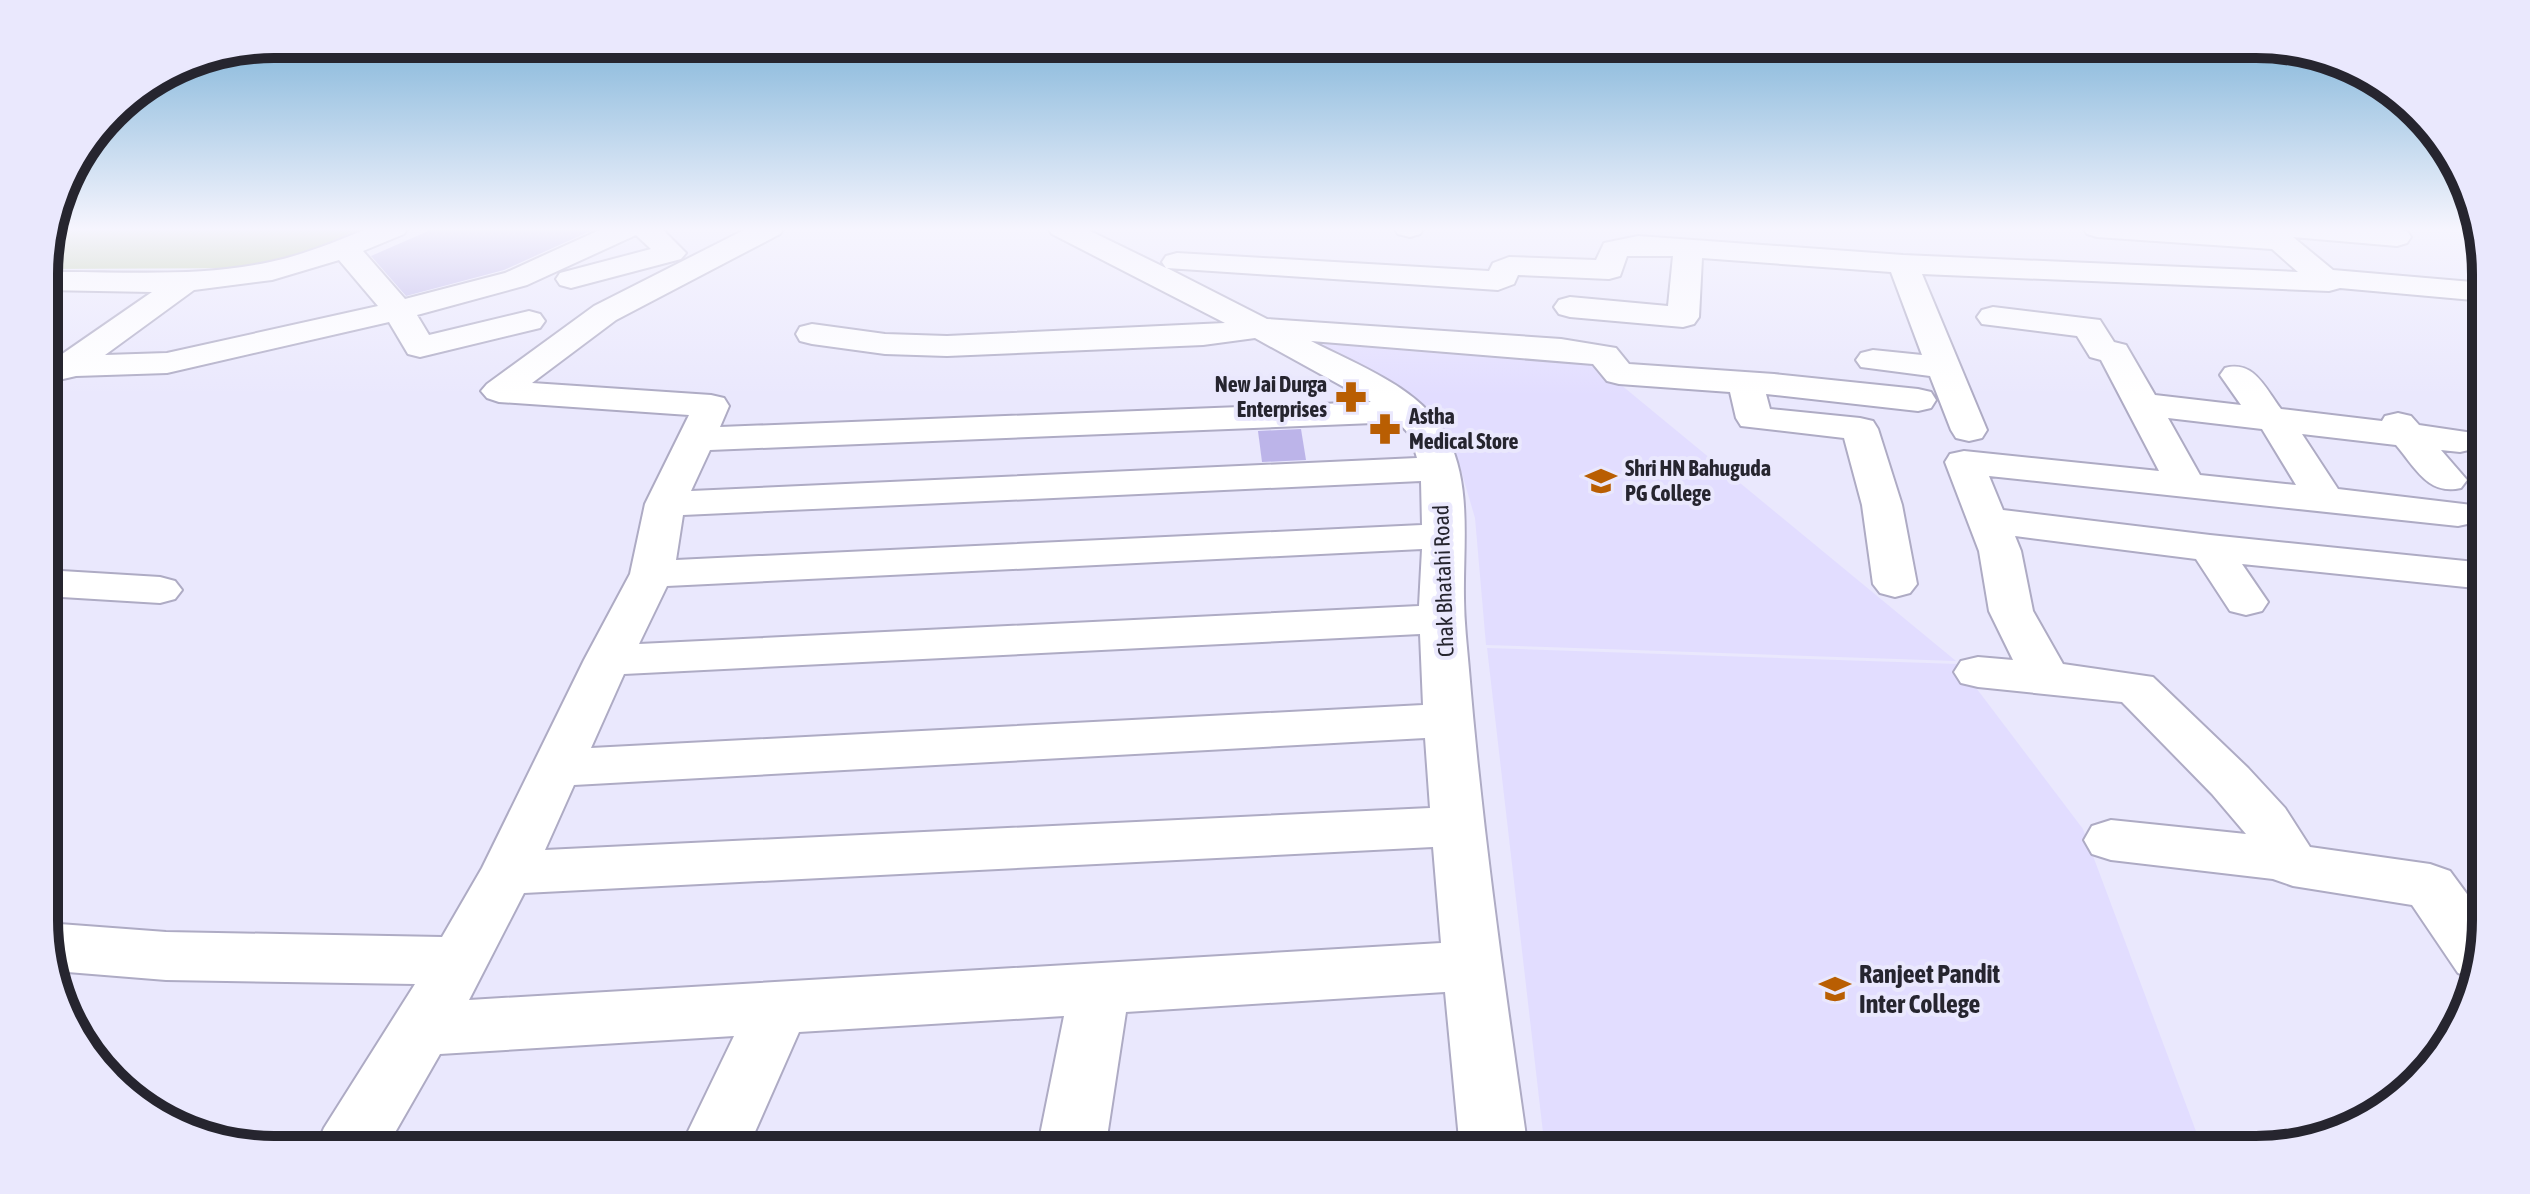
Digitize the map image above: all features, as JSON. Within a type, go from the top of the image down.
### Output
[{"type":"street","points":[[58,373],[183,284]]},
{"type":"street","points":[[375,284],[398,310],[420,347],[529,321]]},
{"type":"street","points":[[58,374],[167,363],[498,284]]},
{"type":"street","points":[[576,284],[605,313]]},
{"type":"street","points":[[357,1136],[422,1029],[507,873],[607,660],[652,574],[665,504],[711,406],[499,391],[605,313],[662,284]]},
{"type":"street","points":[[1227,284],[1280,298],[1604,355],[1619,374],[1739,382],[1918,400]]},
{"type":"street","name":"Chak Bhatahi Road","points":[[1227,284],[1280,298],[1374,390],[1405,411],[1428,434],[1439,469],[1442,619],[1456,826],[1492,1136]]},
{"type":"street","points":[[812,334],[885,344],[947,346],[1203,335],[1280,298],[1463,284]]},
{"type":"street","points":[[1570,307],[1683,317],[1685,284]]},
{"type":"street","points":[[1911,284],[1969,430]]},
{"type":"street","points":[[2390,284],[2472,291]]},
{"type":"street","points":[[1993,317],[2088,327],[2102,350],[2114,352],[2186,485]]},
{"type":"street","points":[[1717,344],[1739,382],[1754,418],[1860,429],[1882,505],[1895,584]]},
{"type":"street","points":[[1873,360],[1944,367]]},
{"type":"street","points":[[2237,375],[2272,420],[2325,500]]},
{"type":"street","points":[[2048,678],[2029,649],[2011,611],[2000,551],[1964,462],[2325,500],[2453,497],[2381,403]]},
{"type":"street","points":[[2142,404],[2460,441]]},
{"type":"street","points":[[696,439],[1405,411]]},
{"type":"street","points":[[665,504],[1439,469]]},
{"type":"street","points":[[1987,520],[2210,548],[2472,575]]},
{"type":"street","points":[[652,574],[1442,536]]},
{"type":"street","points":[[2210,548],[2246,602]]},
{"type":"street","points":[[58,584],[160,590]]},
{"type":"street","points":[[607,660],[1442,619]]},
{"type":"street","points":[[1978,672],[2136,688],[2230,781],[2266,822],[2293,865],[2430,886],[2470,944]]},
{"type":"street","points":[[555,768],[1451,720]]},
{"type":"street","points":[[507,873],[1456,826]]},
{"type":"street","points":[[2111,840],[2290,860]]},
{"type":"street","points":[[60,948],[166,956],[459,961]]},
{"type":"street","points":[[422,1029],[1099,991],[1472,966]]},
{"type":"street","points":[[1073,1136],[1099,991]]},
{"type":"street","points":[[720,1136],[778,1010]]},
{"type":"shaded area","name":"Shri HN Bahuguda PG College","points":[[1293,336],[1586,356],[1956,661],[1486,645],[1475,518],[1453,443],[1414,401]]},
{"type":"shaded area","name":"Ranjeet Pandit Inter College","points":[[1487,648],[1958,664],[2083,829],[2198,1136],[1543,1136]]},
{"type":"building","points":[[395,284],[452,284],[406,296]]},
{"type":"building","points":[[1301,429],[1306,460],[1262,462],[1258,431]]},
{"type":"place","name":"New Jai Durga Enterprises","points":[[1351,397]]},
{"type":"place","name":"Astha Medical Store","points":[[1385,429]]},
{"type":"place","name":"Shri HN Bahuguda PG College","points":[[1601,481]]},
{"type":"place","name":"Ranjeet Pandit Inter College","points":[[1835,989]]}]
